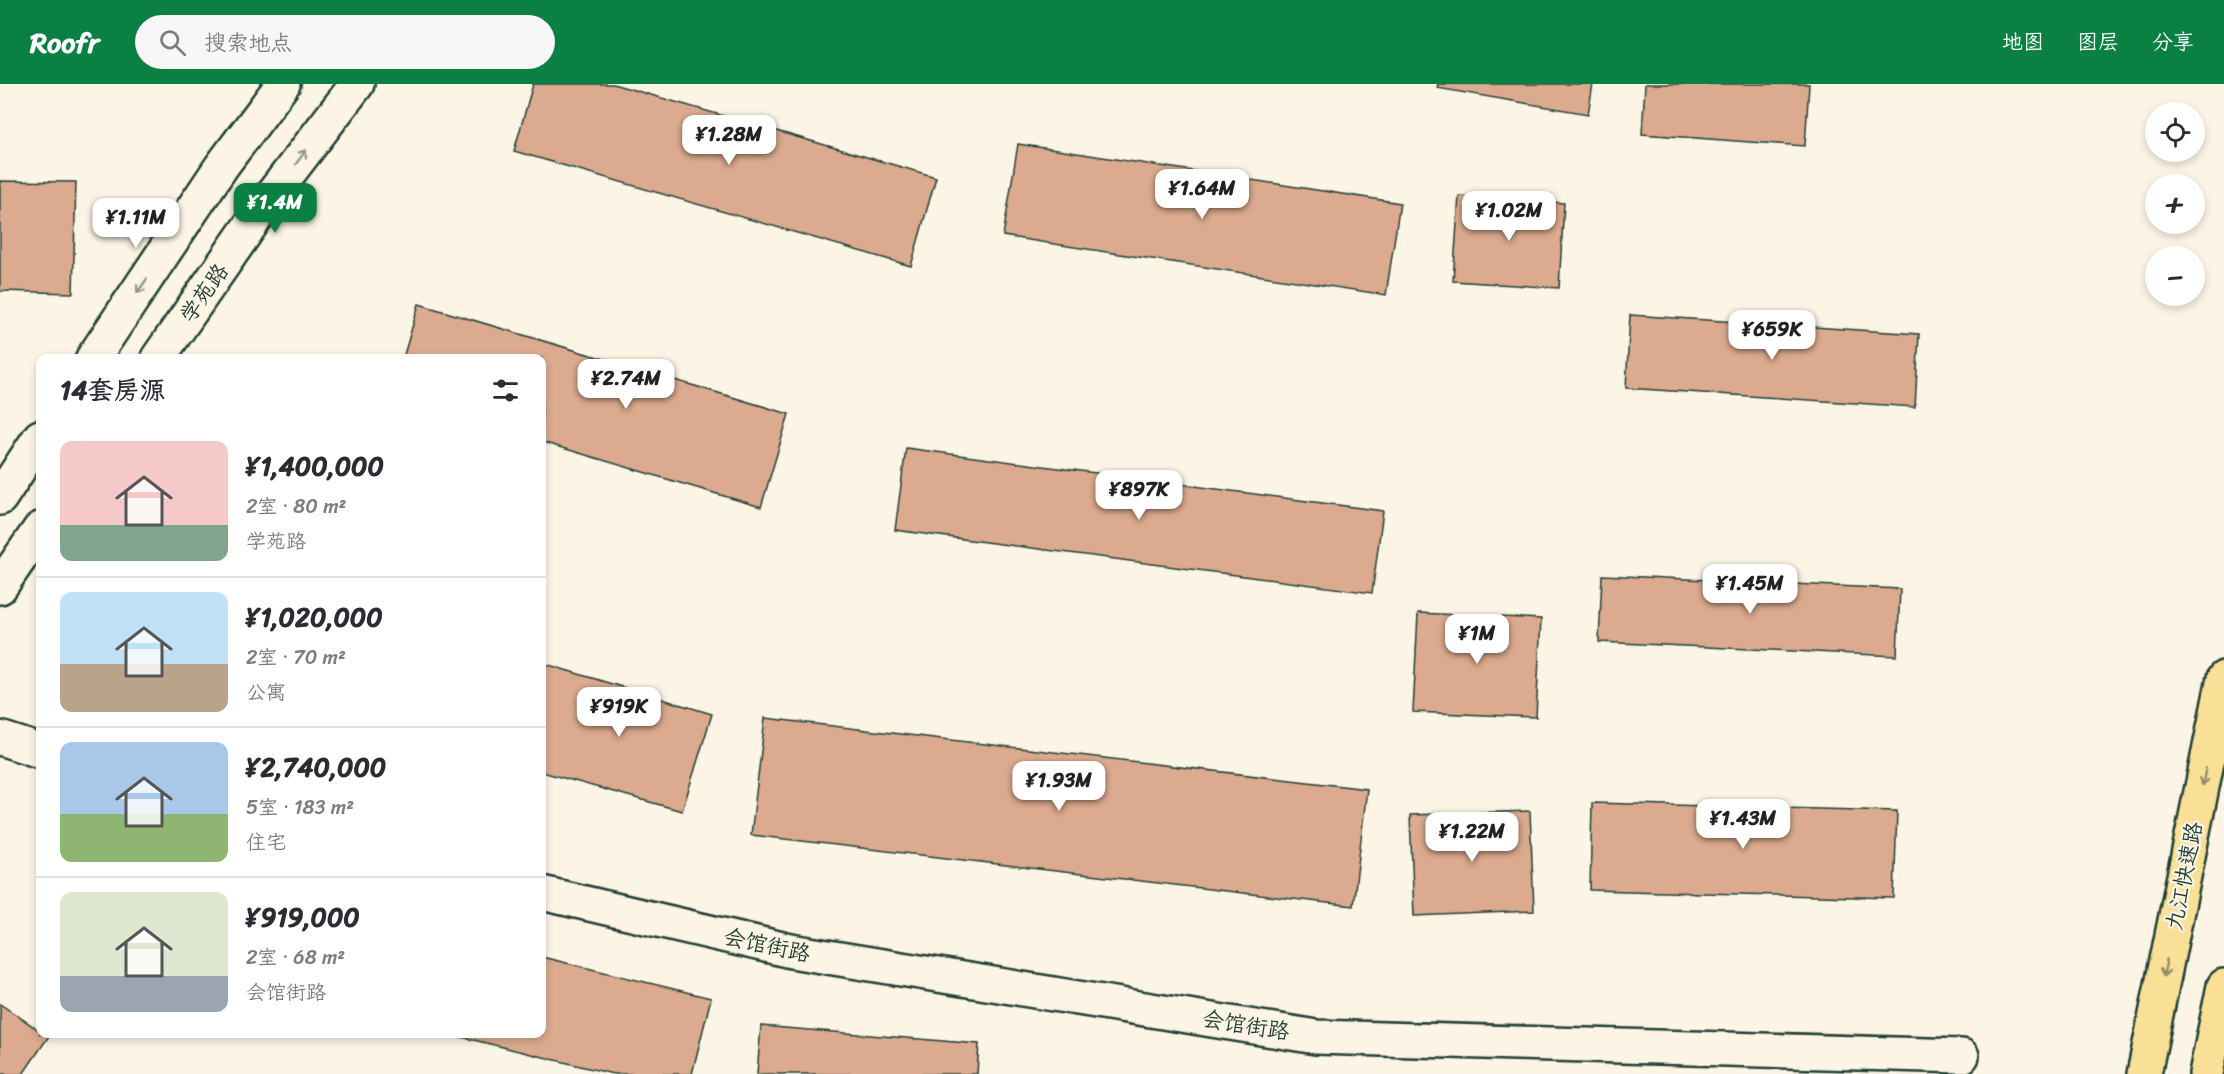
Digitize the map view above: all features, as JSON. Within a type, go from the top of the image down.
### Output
[{"type":"highway","name":"九江快速路","points":[[2144,1074],[2224,678]]},
{"type":"highway","points":[[2206,1074],[2224,986]]},
{"type":"street","points":[[96,354],[221,167],[283,84]]},
{"type":"street","name":"学苑路","points":[[161,354],[268,200],[357,84]]},
{"type":"street","points":[[0,498],[36,444]]},
{"type":"street","points":[[0,587],[36,535]]},
{"type":"street","points":[[0,738],[36,750]]},
{"type":"street","name":"会馆街路","points":[[546,894],[791,951],[1316,1037],[1962,1056]]},
{"type":"building","points":[[533,84],[613,84],[936,177],[911,266],[514,151]]},
{"type":"building","points":[[1438,84],[1593,84],[1588,114],[1437,88]]},
{"type":"building","points":[[1645,84],[1809,84],[1805,146],[1642,134]]},
{"type":"building","points":[[1018,144],[1400,203],[1386,295],[1003,236]]},
{"type":"building","points":[[0,181],[76,182],[73,293],[0,291]]},
{"type":"building","points":[[1459,196],[1564,203],[1559,288],[1453,281]]},
{"type":"building","points":[[419,304],[789,414],[761,507],[546,443],[546,354],[404,354]]},
{"type":"building","points":[[1630,315],[1919,334],[1915,407],[1626,388]]},
{"type":"building","points":[[906,448],[1383,511],[1372,593],[895,530]]},
{"type":"building","points":[[1602,575],[1900,589],[1897,656],[1599,642]]},
{"type":"building","points":[[1418,613],[1541,619],[1536,717],[1413,712]]},
{"type":"building","points":[[546,664],[712,714],[682,811],[546,773]]},
{"type":"building","points":[[765,718],[1367,789],[1353,906],[751,835]]},
{"type":"building","points":[[1592,803],[1897,811],[1894,898],[1590,890]]},
{"type":"building","points":[[1530,811],[1534,911],[1414,916],[1410,815]]},
{"type":"building","points":[[546,958],[711,998],[692,1074],[613,1074],[465,1038],[546,1038]]},
{"type":"building","points":[[0,1004],[36,1028],[36,1038],[48,1038],[23,1074],[0,1074]]},
{"type":"building","points":[[761,1026],[979,1044],[977,1074],[757,1074]]}]
